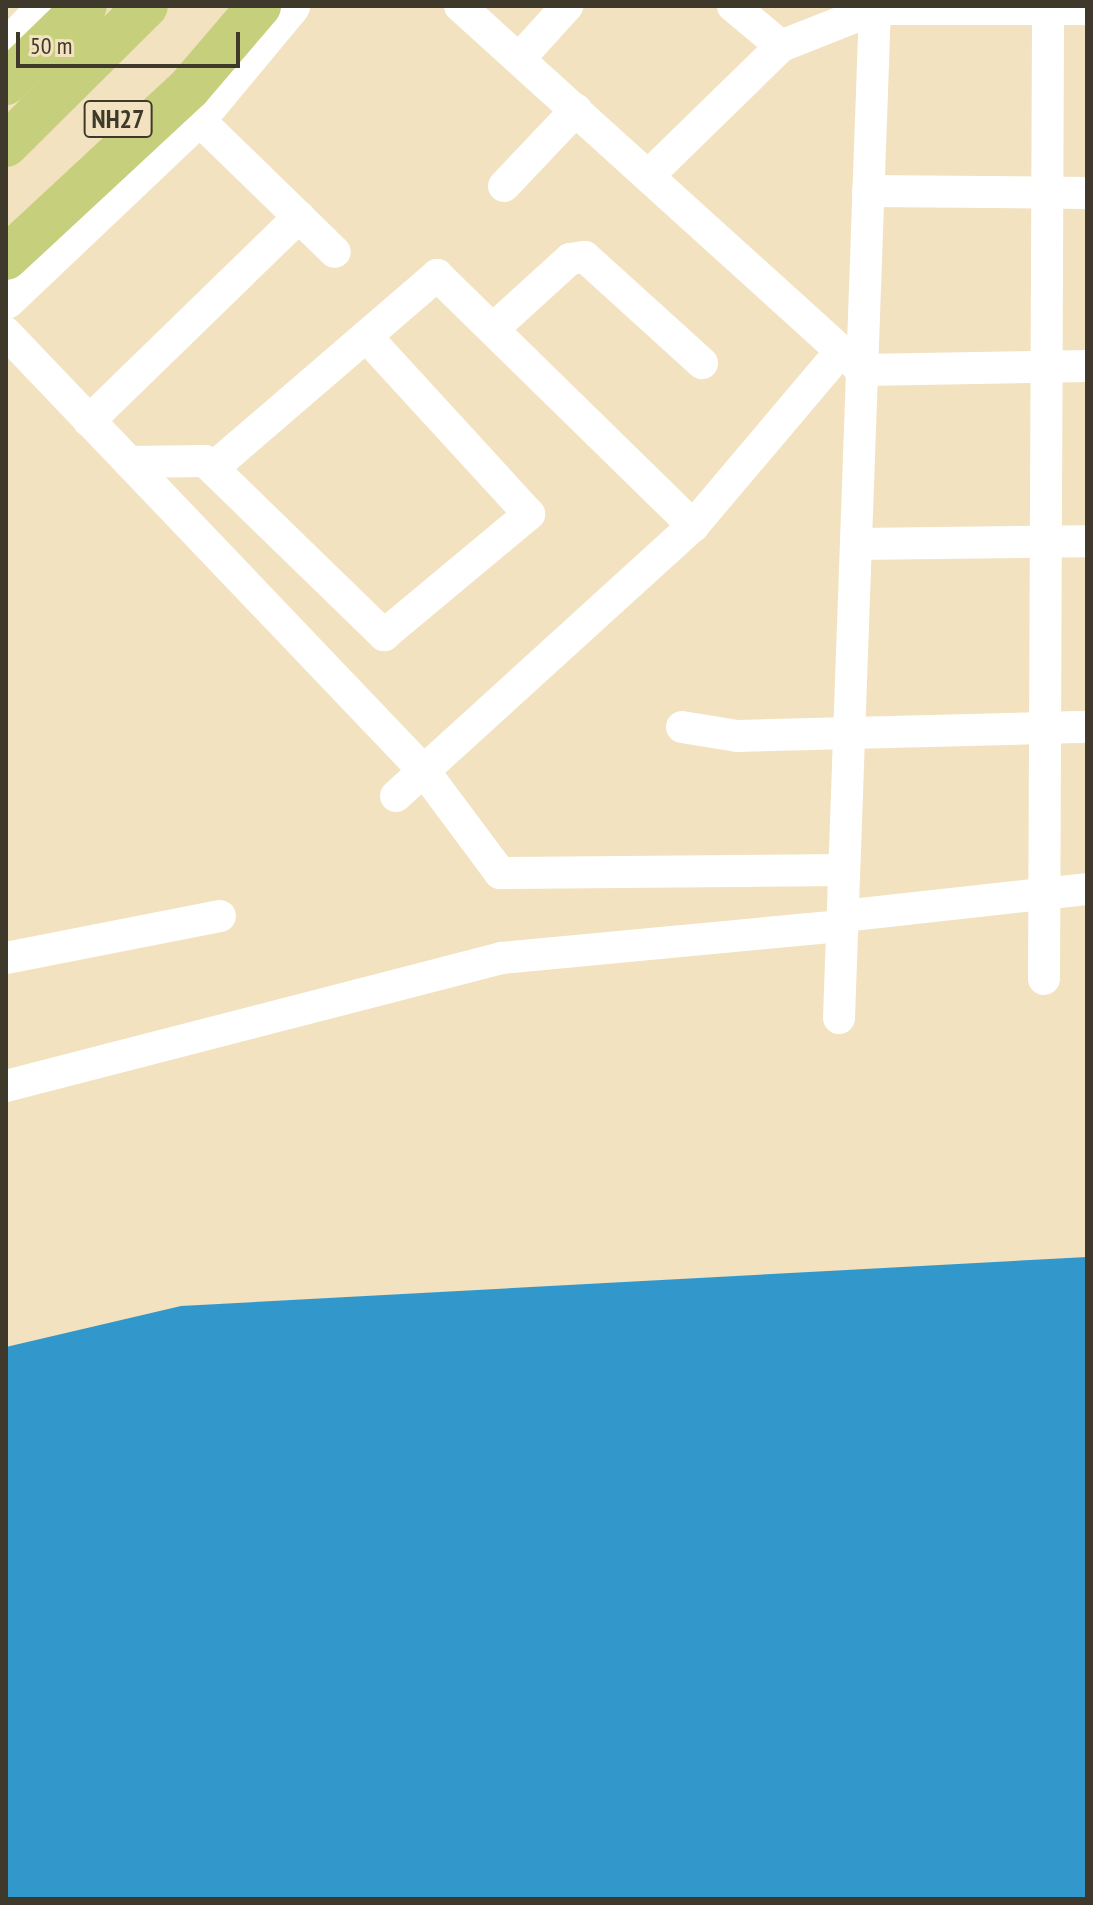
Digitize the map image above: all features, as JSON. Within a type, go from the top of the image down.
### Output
[{"type":"highway","points":[[6,83],[85,6]]},
{"type":"highway","name":"NH27","points":[[6,145],[146,6]]},
{"type":"highway","name":"NH27","points":[[6,224],[144,95],[223,6]]},
{"type":"highway","points":[[6,258],[189,88],[259,6]]},
{"type":"street","points":[[6,50],[49,6]]},
{"type":"street","points":[[6,299],[197,118],[290,6]]},
{"type":"street","points":[[460,6],[852,361],[1087,366]]},
{"type":"street","points":[[519,59],[567,6]]},
{"type":"street","points":[[733,6],[781,46]]},
{"type":"street","points":[[839,1018],[856,544],[852,361],[868,191],[875,7]]},
{"type":"street","points":[[648,176],[781,46],[875,7],[1087,9]]},
{"type":"street","points":[[1044,979],[1048,7]]},
{"type":"street","points":[[504,186],[576,110]]},
{"type":"street","points":[[197,118],[335,252]]},
{"type":"street","points":[[868,191],[1087,193]]},
{"type":"street","points":[[89,421],[299,217]]},
{"type":"street","points":[[493,329],[570,259],[585,257],[702,363]]},
{"type":"street","points":[[213,468],[437,275],[693,526]]},
{"type":"street","points":[[6,333],[424,771],[500,873],[844,870]]},
{"type":"street","points":[[129,462],[205,461],[384,635],[529,514],[366,336]]},
{"type":"street","points":[[396,796],[693,526],[852,361]]},
{"type":"street","points":[[856,544],[1087,541]]},
{"type":"street","points":[[682,727],[737,736],[1087,727]]},
{"type":"street","points":[[6,1086],[502,958],[1044,898],[1087,889]]},
{"type":"street","points":[[6,958],[220,916]]},
{"type":"water","points":[[1087,1257],[1087,1899],[6,1899],[6,1347],[181,1306]]}]
